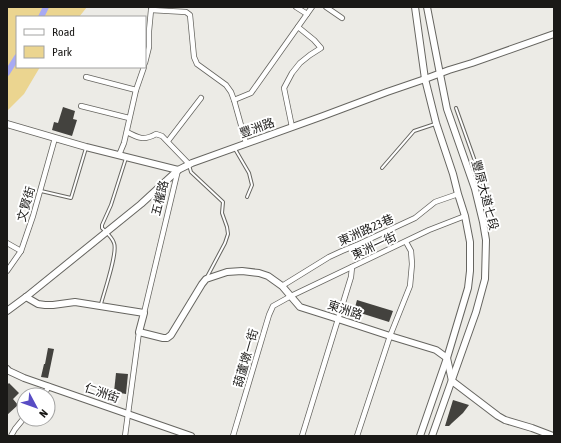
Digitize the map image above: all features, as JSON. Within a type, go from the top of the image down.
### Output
[{"type":"street","points":[[146,58],[149,47],[147,31],[151,10],[156,7]]},
{"type":"street","points":[[296,7],[307,14]]},
{"type":"street","points":[[234,100],[252,93],[312,7]]},
{"type":"street","points":[[326,7],[342,18]]},
{"type":"street","name":"豐原大道七段","points":[[414,7],[425,79],[436,123],[465,216],[470,242],[470,271],[468,288],[447,358],[420,436]]},
{"type":"street","name":"豐原大道七段","points":[[427,7],[448,109],[475,189],[486,240],[485,279],[476,312],[432,436]]},
{"type":"street","points":[[151,10],[186,12],[190,15],[194,57],[197,64],[226,85],[234,100],[246,143]]},
{"type":"street","points":[[292,127],[284,88],[292,73],[300,63],[321,48],[298,27]]},
{"type":"street","name":"豐洲路","points":[[7,311],[141,204],[178,170],[189,164],[355,105],[387,92],[554,34]]},
{"type":"street","points":[[119,155],[124,143],[136,90],[144,68]]},
{"type":"street","points":[[86,77],[136,90]]},
{"type":"street","points":[[168,141],[201,98]]},
{"type":"street","points":[[81,106],[129,118]]},
{"type":"street","name":"五權路","points":[[7,124],[86,147],[178,170],[139,332]]},
{"type":"street","points":[[127,132],[142,138],[149,138],[156,134],[162,136],[189,164]]},
{"type":"street","name":"文賢街","points":[[7,271],[22,251],[55,138]]},
{"type":"street","name":"東洲路23巷","points":[[282,286],[329,257],[415,218],[435,202],[458,194]]},
{"type":"street","name":"東洲一街","points":[[291,296],[429,230],[465,216]]},
{"type":"street","points":[[357,436],[390,336],[410,286],[412,264],[411,251],[406,242]]},
{"type":"street","points":[[7,243],[22,251]]},
{"type":"street","points":[[302,436],[351,277],[352,267]]},
{"type":"street","name":"東洲路","points":[[206,279],[227,272],[242,271],[254,272],[268,276],[282,286],[300,307],[436,350],[447,358]]},
{"type":"street","points":[[125,436],[139,332],[163,338],[170,337],[206,279]]},
{"type":"street","name":"葫蘆墩一街","points":[[233,436],[269,315],[273,306],[291,296]]},
{"type":"street","points":[[26,297],[38,304],[45,305],[75,302],[144,313]]},
{"type":"street","points":[[447,358],[452,380],[501,418],[553,436]]},
{"type":"street","name":"仁洲街","points":[[7,368],[9,371],[24,378],[128,414],[176,433],[191,436]]},
{"type":"street","points":[[11,436],[17,427]]},
{"type":"lane","points":[[456,108],[492,209]]},
{"type":"lane","points":[[382,168],[414,131],[436,123]]},
{"type":"lane","points":[[460,146],[468,143]]},
{"type":"lane","points":[[40,191],[71,198],[86,147]]},
{"type":"lane","points":[[234,148],[251,179],[252,185],[247,197]]},
{"type":"lane","points":[[100,306],[114,256],[115,243],[102,228],[102,225],[111,205],[126,156]]},
{"type":"lane","points":[[189,164],[191,172],[223,202],[222,213],[227,227],[228,234],[206,279]]},
{"type":"green space","points":[[9,7],[87,7],[80,16],[16,16],[16,68],[39,68],[24,94],[7,111],[7,10]]},
{"type":"building","points":[[63,107],[75,111],[73,119],[77,120],[72,136],[52,130],[54,122],[58,123]]},
{"type":"building","points":[[357,300],[393,311],[389,322],[354,311]]},
{"type":"building","points":[[48,348],[54,349],[48,378],[41,377]]},
{"type":"building","points":[[116,373],[128,374],[126,394],[114,392]]},
{"type":"building","points":[[9,383],[16,390],[16,396],[13,399],[16,403],[16,407],[7,415],[7,385]]},
{"type":"building","points":[[453,400],[469,405],[449,426],[445,426]]},
{"type":"waterway","points":[[42,16],[46,7]]},
{"type":"waterway","points":[[7,73],[16,59]]}]
